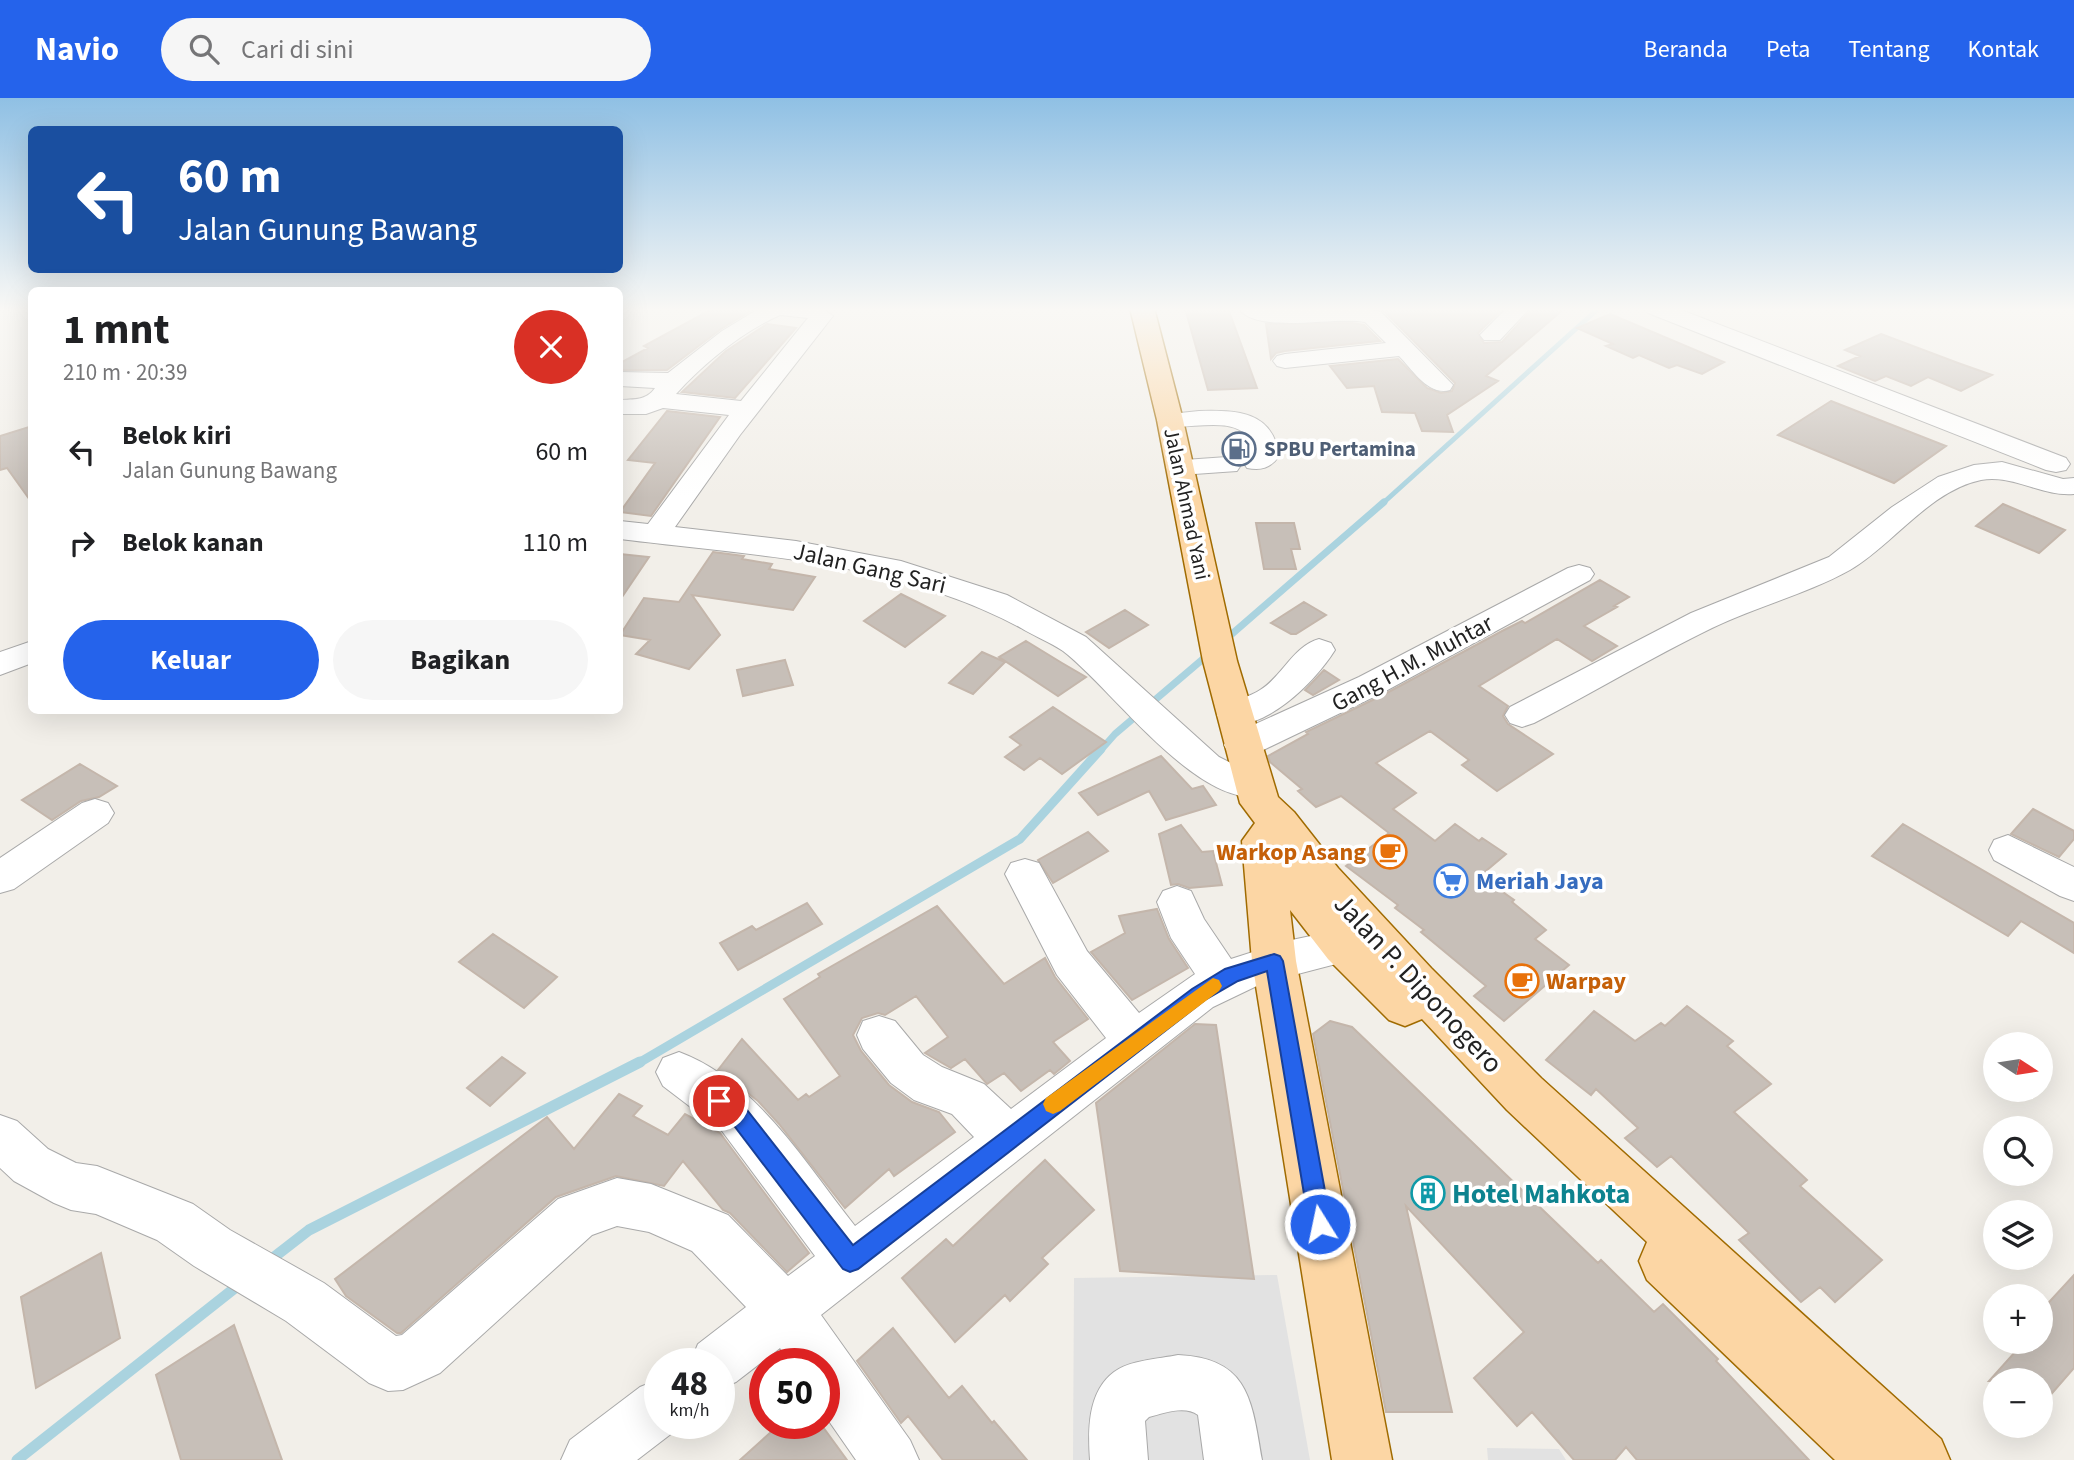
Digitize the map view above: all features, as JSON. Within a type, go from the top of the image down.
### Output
[{"type":"main road","name":"Jalan Ahmad Yani","points":[[1158,372],[1220,661],[1264,813]]},
{"type":"main road","name":"Jalan P. Diponogero","points":[[1264,813],[1344,946],[1920,1460]]},
{"type":"main road","name":"Jalan P. Diponogero","points":[[1264,813],[1415,981],[1515,1100],[1743,1335],[1879,1460]]},
{"type":"main road","points":[[1264,813],[1274,961],[1362,1460]]},
{"type":"street","points":[[623,407],[646,406],[690,372]]},
{"type":"street","points":[[656,534],[748,409],[779,372]]},
{"type":"street","points":[[1428,372],[1441,385]]},
{"type":"street","points":[[1820,372],[2074,471]]},
{"type":"street","points":[[623,380],[748,409]]},
{"type":"street","points":[[1936,392],[2014,426],[2025,437],[2015,447]]},
{"type":"street","points":[[1170,419],[1233,419],[1255,426],[1262,432],[1266,449],[1266,457],[1257,462]]},
{"type":"street","points":[[1180,467],[1227,465]]},
{"type":"street","points":[[1522,715],[1702,621],[1840,563],[1902,513],[1948,483],[1974,473],[2002,470],[2049,485],[2074,486]]},
{"type":"street","name":"Jalan Gang Sari","points":[[623,531],[796,550],[901,570],[996,602],[1074,644],[1206,766],[1236,781],[1264,813]]},
{"type":"street","name":"Gang H.M. Muhtar","points":[[1238,730],[1349,696],[1579,574]]},
{"type":"street","points":[[1238,730],[1319,650]]},
{"type":"street","points":[[0,664],[28,652]]},
{"type":"street","points":[[0,878],[95,813]]},
{"type":"street","points":[[2008,850],[2074,885]]},
{"type":"street","points":[[1025,874],[1072,963],[1136,1042]]},
{"type":"street","points":[[1177,902],[1186,926],[1222,980]]},
{"type":"street","points":[[735,1349],[1198,994],[1222,980],[1274,961],[1344,946]]},
{"type":"street","points":[[879,1035],[907,1069],[930,1085],[953,1091],[968,1099],[1008,1138]]},
{"type":"street","points":[[679,1072],[739,1116],[850,1261]]},
{"type":"street","points":[[0,1137],[31,1165],[71,1186],[97,1190],[175,1222],[212,1248],[305,1302],[388,1364],[403,1363],[421,1354],[576,1216],[617,1202],[651,1208],[710,1233],[786,1311],[811,1348]]},
{"type":"street","points":[[1119,1460],[1116,1425],[1121,1407],[1133,1392],[1178,1383],[1202,1384],[1218,1396],[1226,1415],[1233,1460]]},
{"type":"street","points":[[840,1389],[890,1460]]},
{"type":"street","points":[[590,1460],[644,1419]]},
{"type":"shaded area","points":[[1277,1275],[1310,1460],[1073,1460],[1074,1278]]},
{"type":"shaded area","points":[[1487,1448],[1559,1449],[1566,1460],[1488,1460]]},
{"type":"building","points":[[704,372],[758,372],[735,398],[682,392]]},
{"type":"building","points":[[1203,372],[1251,372],[1257,388],[1208,390]]},
{"type":"building","points":[[1334,372],[1411,372],[1427,388],[1441,393],[1452,391],[1455,383],[1444,372],[1491,372],[1486,376],[1498,381],[1447,415],[1453,432],[1422,431],[1415,413],[1382,412],[1374,386],[1347,388]]},
{"type":"building","points":[[1852,372],[1983,372],[1992,375],[1961,391],[1928,377],[1911,386],[1886,376],[1875,381]]},
{"type":"building","points":[[1831,401],[1946,446],[1894,483],[1778,435]]},
{"type":"building","points":[[667,411],[720,417],[651,516],[623,512],[623,508],[655,463],[628,460]]},
{"type":"building","points":[[28,427],[28,497],[7,468],[0,470],[0,436]]},
{"type":"building","points":[[2003,504],[2065,530],[2039,553],[1976,526]]},
{"type":"building","points":[[1256,523],[1294,523],[1300,549],[1291,549],[1296,569],[1264,569]]},
{"type":"building","points":[[713,552],[744,556],[742,559],[772,564],[769,569],[815,577],[793,610],[692,595],[720,635],[689,669],[636,654],[650,640],[623,636],[623,630],[644,598],[679,602]]},
{"type":"building","points":[[623,554],[649,557],[623,596]]},
{"type":"building","points":[[1600,580],[1629,597],[1584,626],[1617,646],[1592,661],[1557,639],[1479,686],[1508,706],[1503,716],[1508,724],[1553,754],[1497,791],[1462,765],[1469,760],[1430,731],[1376,763],[1416,793],[1393,809],[1435,841],[1455,824],[1479,841],[1482,838],[1506,854],[1480,876],[1514,900],[1512,902],[1546,930],[1535,939],[1569,965],[1504,1021],[1474,996],[1486,986],[1421,932],[1424,930],[1395,908],[1398,905],[1346,866],[1389,833],[1341,796],[1316,807],[1298,791],[1302,789],[1270,762],[1268,756],[1308,734],[1306,732],[1383,695],[1522,621],[1525,623]]},
{"type":"building","points":[[901,594],[945,616],[905,647],[864,621]]},
{"type":"building","points":[[1304,602],[1326,615],[1296,634],[1271,623]]},
{"type":"building","points":[[1125,610],[1148,625],[1109,648],[1086,632]]},
{"type":"building","points":[[1026,641],[1086,677],[1058,696],[999,657]]},
{"type":"building","points":[[982,652],[1005,662],[973,694],[949,683]]},
{"type":"building","points":[[785,660],[793,685],[743,696],[737,670]]},
{"type":"building","points":[[1324,670],[1339,680],[1313,695],[1305,690]]},
{"type":"building","points":[[1053,707],[1106,742],[1062,774],[1040,758],[1024,770],[1005,757],[1021,745],[1010,737]]},
{"type":"building","points":[[1161,756],[1192,789],[1203,786],[1216,805],[1166,820],[1149,791],[1098,815],[1079,793]]},
{"type":"building","points":[[80,764],[117,786],[99,797],[81,801],[52,820],[22,800]]},
{"type":"building","points":[[2033,809],[2074,831],[2074,839],[2059,857],[2011,834]]},
{"type":"building","points":[[1903,824],[2074,923],[2074,953],[2021,921],[2008,936],[1872,856]]},
{"type":"building","points":[[1181,825],[1202,852],[1213,851],[1222,885],[1189,888],[1178,884],[1171,885],[1159,834]]},
{"type":"building","points":[[1088,832],[1108,851],[1053,883],[1038,860]]},
{"type":"building","points":[[807,903],[822,924],[738,970],[720,943],[752,926],[756,930]]},
{"type":"building","points":[[937,906],[1004,984],[1045,958],[1055,977],[1088,1019],[1053,1042],[1070,1061],[1054,1074],[1050,1070],[1021,1091],[1004,1073],[987,1084],[965,1059],[951,1068],[925,1053],[948,1037],[916,996],[885,1015],[878,1013],[862,1018],[853,1035],[861,1051],[889,1085],[912,1102],[939,1112],[955,1132],[894,1176],[889,1169],[845,1208],[758,1101],[718,1070],[742,1039],[798,1100],[806,1094],[809,1097],[840,1076],[784,999],[820,977],[818,974]]},
{"type":"building","points":[[1157,909],[1169,939],[1188,968],[1132,1000],[1091,952],[1125,933],[1119,916]]},
{"type":"building","points":[[493,934],[557,977],[524,1008],[459,962]]},
{"type":"building","points":[[1687,1006],[1733,1041],[1727,1046],[1771,1084],[1734,1112],[1807,1180],[1800,1186],[1882,1260],[1835,1302],[1820,1287],[1801,1302],[1739,1240],[1749,1233],[1671,1156],[1657,1167],[1625,1138],[1638,1128],[1596,1089],[1591,1095],[1546,1060],[1594,1011],[1635,1041],[1661,1023],[1665,1026]]},
{"type":"building","points":[[1330,1021],[1352,1027],[1598,1263],[1601,1260],[1654,1312],[1663,1304],[1718,1359],[1716,1361],[1809,1460],[1637,1460],[1626,1447],[1615,1460],[1574,1460],[1532,1412],[1517,1426],[1474,1378],[1524,1332],[1406,1206],[1452,1412],[1386,1412],[1313,1034]]},
{"type":"building","points":[[1195,1024],[1216,1025],[1254,1279],[1120,1271],[1096,1103]]},
{"type":"building","points":[[502,1057],[525,1073],[490,1106],[467,1088]]},
{"type":"building","points":[[619,1094],[642,1106],[633,1116],[668,1135],[685,1114],[720,1133],[809,1253],[787,1272],[730,1213],[723,1210],[683,1161],[664,1186],[616,1176],[556,1197],[401,1333],[397,1333],[346,1296],[335,1279],[547,1117],[574,1149]]},
{"type":"building","points":[[1045,1160],[1094,1210],[1042,1258],[1048,1264],[1010,1301],[1005,1295],[955,1342],[902,1278],[946,1239],[953,1246]]},
{"type":"building","points":[[101,1253],[120,1338],[36,1388],[21,1297]]},
{"type":"building","points":[[2074,1275],[2074,1368],[2053,1392],[2053,1368],[2001,1368],[2013,1354],[2053,1354],[2053,1298]]},
{"type":"building","points":[[234,1325],[282,1460],[181,1460],[156,1375]]},
{"type":"building","points":[[893,1328],[949,1398],[962,1386],[1027,1460],[943,1460],[908,1416],[901,1423],[857,1361]]},
{"type":"building","points":[[763,1439],[832,1439],[847,1460],[740,1460]]},
{"type":"waterway","points":[[1382,504],[1529,372]]},
{"type":"waterway","points":[[1225,640],[1384,502]]},
{"type":"waterway","points":[[1100,751],[1115,734],[1210,653]]},
{"type":"waterway","points":[[637,1064],[1020,839],[1101,749]]},
{"type":"waterway","points":[[269,1261],[309,1230],[640,1062]]},
{"type":"waterway","points":[[17,1460],[240,1284]]},
{"type":"slow traffic","points":[[1053,1104],[1198,994],[1213,986]]},
{"type":"place","name":"SPBU Pertamina","points":[[1239,449]]},
{"type":"place","name":"Warkop Asang","points":[[1390,852]]},
{"type":"place","name":"Meriah Jaya","points":[[1451,881]]},
{"type":"place","name":"Warpay","points":[[1522,981]]},
{"type":"place","name":"Hotel Mahkota","points":[[1428,1193]]},
{"type":"route","points":[[719,1101],[739,1116],[850,1261],[1198,994],[1232,975],[1274,961],[1320,1224]]}]
